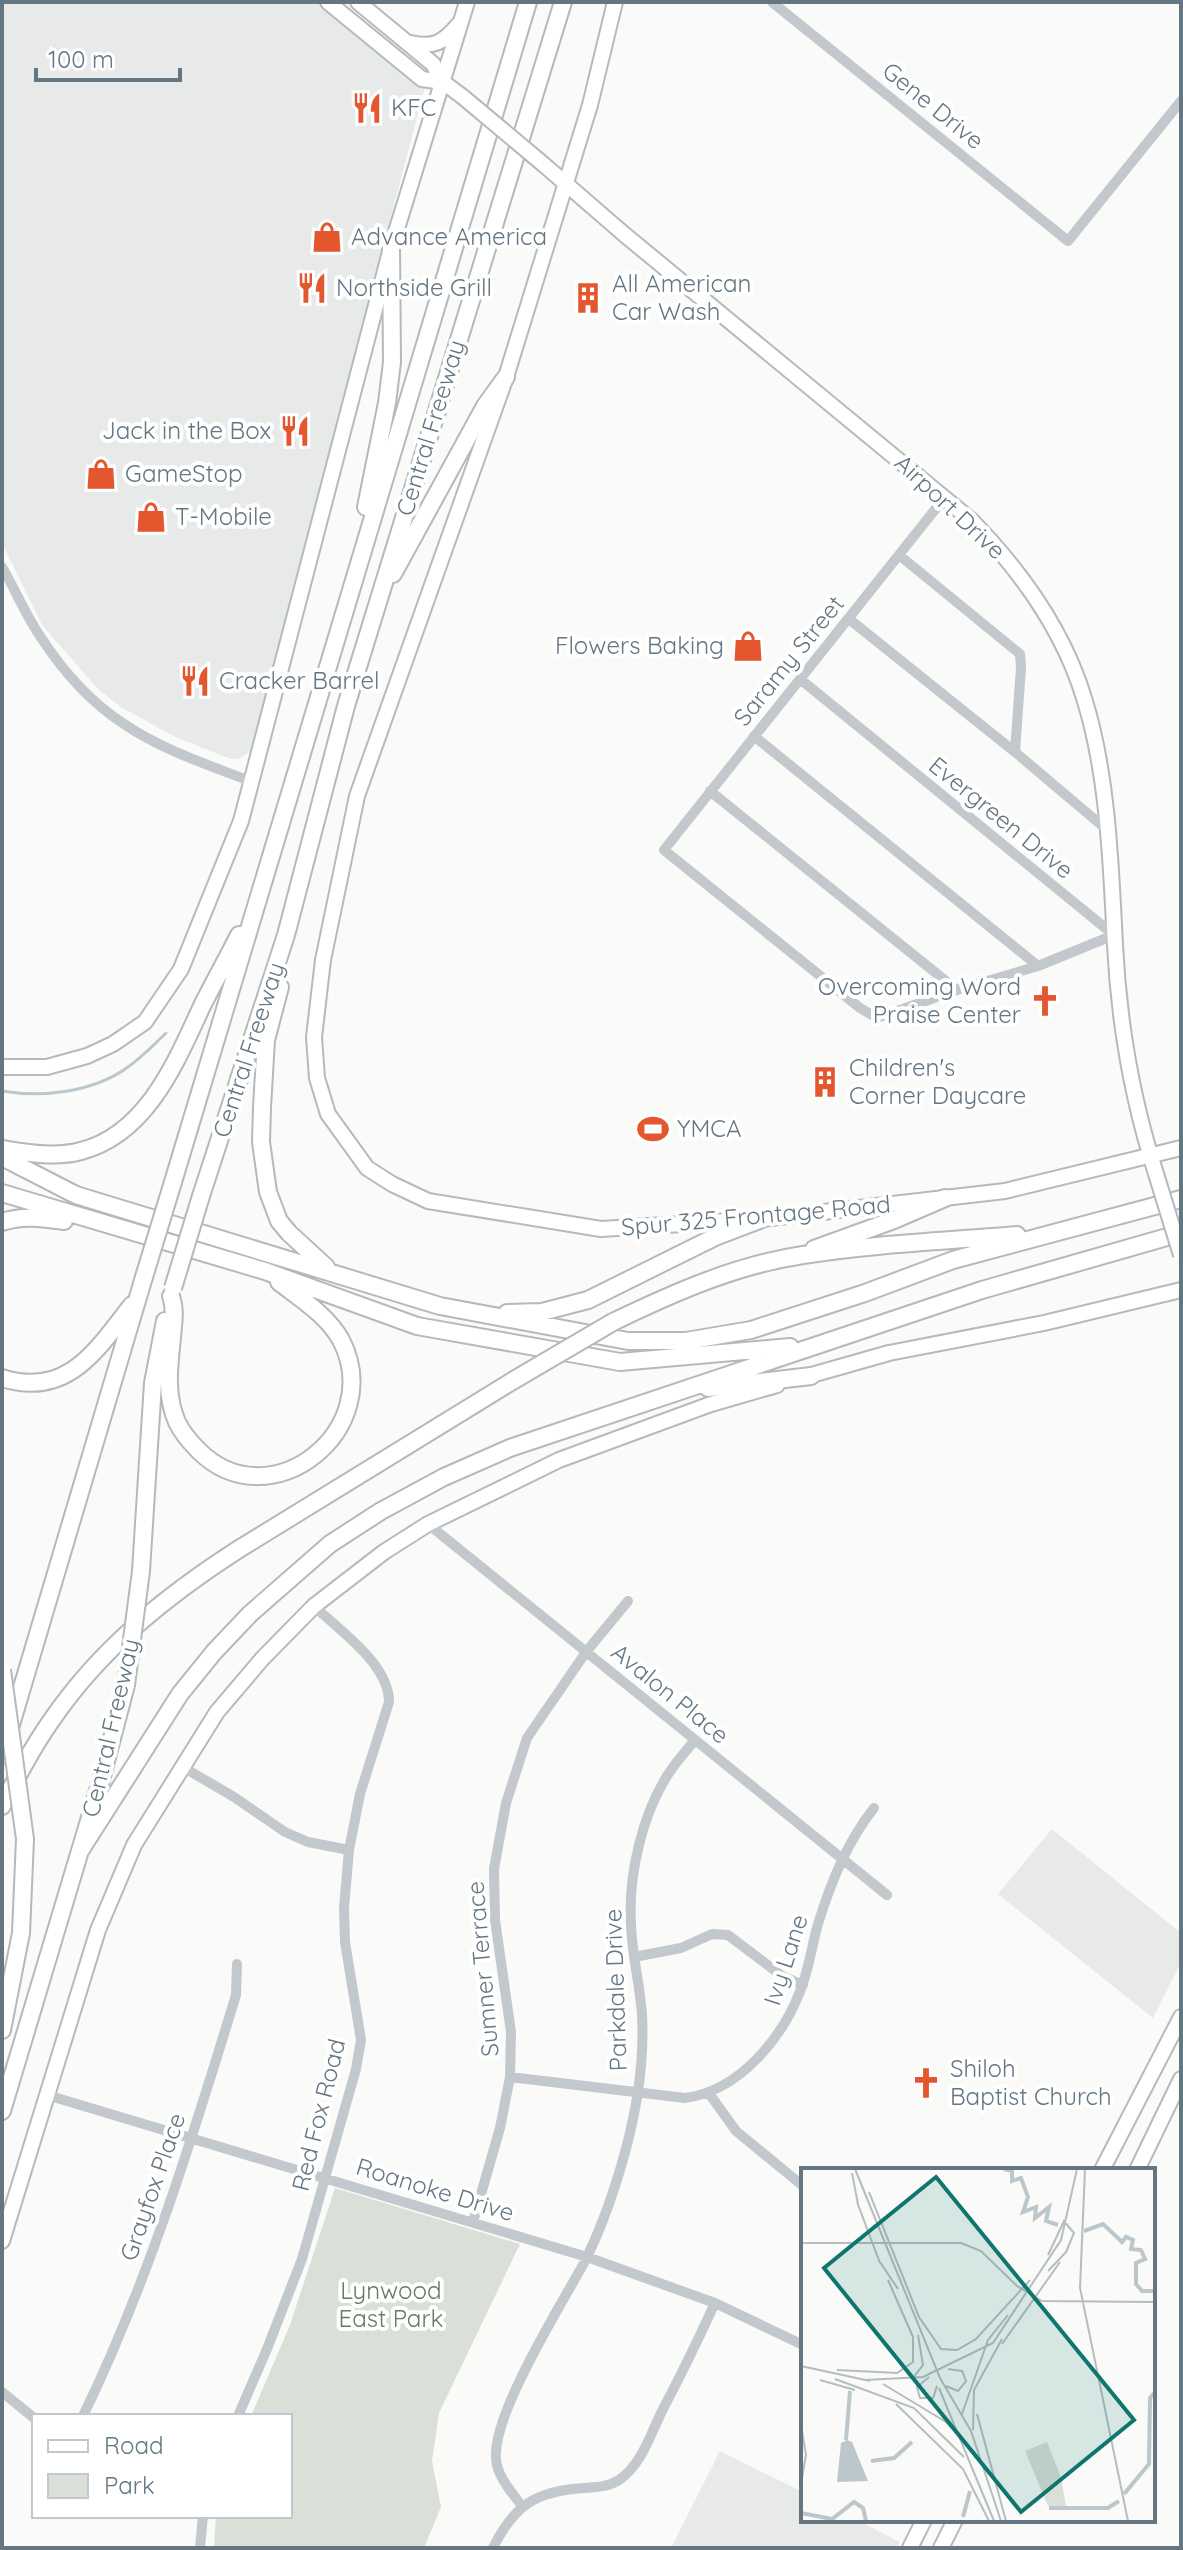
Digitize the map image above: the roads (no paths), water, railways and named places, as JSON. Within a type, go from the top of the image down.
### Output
[{"type":"highway","name":"Central Freeway","points":[[2,1755],[528,2]]},
{"type":"highway","name":"Central Freeway","points":[[2,2111],[114,1737],[126,1685],[141,1571],[153,1383],[172,1292],[286,935],[346,706],[563,2]]},
{"type":"highway","points":[[353,583],[392,362],[391,248]]},
{"type":"highway","points":[[378,600],[485,406],[506,377]]},
{"type":"highway","points":[[2,1149],[42,1155],[72,1153],[97,1146],[131,1124],[167,1076],[255,906]]},
{"type":"highway","points":[[286,935],[286,964],[266,1040],[261,1119],[264,1168],[268,1192],[279,1221],[301,1246],[334,1273]]},
{"type":"highway","points":[[2,1157],[76,1195],[440,1306],[628,1341],[686,1341],[751,1330],[953,1260],[1181,1199]]},
{"type":"highway","points":[[2,1193],[265,1271],[417,1326],[620,1362],[820,1345]]},
{"type":"highway","points":[[801,1255],[945,1198]]},
{"type":"highway","points":[[2,1222],[13,1218],[37,1217],[100,1229],[113,1227]]},
{"type":"highway","points":[[474,1314],[542,1312],[588,1300],[715,1237],[762,1219]]},
{"type":"highway","points":[[2,1806],[35,1746],[65,1702],[109,1651],[147,1615],[197,1576],[239,1549],[613,1322],[674,1292],[738,1270],[801,1255],[1062,1231]]},
{"type":"highway","points":[[80,1851],[180,1694],[214,1652],[286,1581],[330,1544],[381,1511],[444,1477],[510,1448],[982,1290],[1181,1233]]},
{"type":"highway","points":[[172,1292],[176,1309],[168,1379],[178,1424],[209,1461],[223,1468],[254,1475],[283,1472],[299,1467],[315,1456],[336,1435],[351,1398],[351,1378],[340,1339],[328,1323],[265,1271]]},
{"type":"highway","points":[[2,1378],[26,1383],[40,1382],[69,1373],[96,1352],[138,1297]]},
{"type":"highway","points":[[666,1394],[811,1376]]},
{"type":"highway","points":[[2,1670],[25,1839],[21,1933],[2,2030]]},
{"type":"main road","name":"Airport Drive","points":[[328,2],[422,79],[443,82]]},
{"type":"main road","name":"Airport Drive","points":[[358,2],[433,64],[443,82],[945,497],[990,539],[1042,605],[1084,698],[1099,770],[1124,1041],[1134,1104],[1181,1255]]},
{"type":"main road","points":[[2,1067],[47,1067],[87,1056],[113,1044],[145,1022],[181,969],[241,821],[391,248],[467,2]]},
{"type":"main road","name":"Central Freeway","points":[[348,1145],[328,1114],[317,1078],[314,1037],[326,945],[357,796],[506,377],[590,105],[615,2]]},
{"type":"main road","points":[[407,42],[426,46],[442,42],[462,18]]},
{"type":"main road","name":"Spur 325 Frontage Road","points":[[348,1145],[367,1168],[428,1201],[601,1229],[762,1219],[1005,1191],[1181,1148]]},
{"type":"main road","points":[[2,2241],[98,1930],[134,1845],[217,1712],[262,1659],[314,1606],[384,1552],[428,1524],[559,1460],[711,1404],[889,1353],[1044,1323],[1181,1290]]},
{"type":"main road","points":[[1103,2168],[1181,2017]]},
{"type":"main road","points":[[1138,2168],[1181,2079]]},
{"type":"main road","points":[[910,2548],[923,2522]]},
{"type":"main road","points":[[941,2548],[954,2522]]},
{"type":"street","name":"Gene Drive","points":[[772,2],[1068,241],[1181,101]]},
{"type":"street","name":"Saramy Street","points":[[945,497],[664,850],[860,1008],[877,1018],[957,990]]},
{"type":"street","points":[[899,555],[1020,654],[1015,752]]},
{"type":"street","points":[[2,567],[54,657],[100,706],[144,736],[252,782]]},
{"type":"street","points":[[849,619],[1106,829]]},
{"type":"street","name":"Evergreen Drive","points":[[800,679],[1114,935]]},
{"type":"street","points":[[754,736],[1038,966]]},
{"type":"street","points":[[710,791],[957,990],[1038,966],[1114,935]]},
{"type":"street","name":"Avalon Place","points":[[428,1524],[887,1895]]},
{"type":"street","name":"Sumner Terrace","points":[[473,2222],[500,2128],[510,2077],[511,2032],[495,1920],[494,1869],[506,1803],[527,1738],[586,1652],[628,1601]]},
{"type":"street","name":"Red Fox Road","points":[[239,2414],[302,2259],[356,2069],[361,2040],[345,1942],[344,1908],[349,1850],[360,1794],[389,1702],[389,1692],[380,1669],[314,1606]]},
{"type":"street","name":"Parkdale Drive","points":[[522,2506],[496,2461],[501,2425],[524,2373],[587,2257],[618,2177],[632,2130],[639,2092],[642,2016],[630,1921],[636,1858],[651,1807],[669,1773],[695,1740]]},
{"type":"street","points":[[181,1766],[285,1832],[308,1842],[349,1850]]},
{"type":"street","name":"Ivy Lane","points":[[510,2077],[685,2098],[708,2092],[736,2076],[771,2045],[787,2021],[803,1985],[819,1923],[842,1859],[859,1827],[874,1808]]},
{"type":"street","points":[[634,1957],[681,1948],[712,1934],[728,1935],[782,1976],[803,1985]]},
{"type":"street","name":"Grayfox Place","points":[[84,2414],[139,2289],[192,2139],[236,1995],[237,1964]]},
{"type":"street","points":[[708,2092],[736,2131],[801,2184]]},
{"type":"street","name":"Roanoke Drive","points":[[47,2095],[587,2257],[715,2303],[801,2344]]},
{"type":"street","points":[[493,2548],[504,2526],[522,2506],[551,2492],[610,2485],[629,2471],[648,2441],[715,2303]]},
{"type":"street","points":[[2,2392],[32,2416]]},
{"type":"street","points":[[200,2548],[203,2518]]},
{"type":"waterway","points":[[2,1091],[51,1093],[100,1082],[128,1067],[166,1033]]},
{"type":"place","name":"KFC","points":[[367,108]]},
{"type":"place","name":"Advance America","points":[[327,237]]},
{"type":"place","name":"Northside Grill","points":[[312,288]]},
{"type":"place","name":"All American Car Wash","points":[[588,298]]},
{"type":"place","name":"Jack in the Box","points":[[295,431]]},
{"type":"place","name":"GameStop","points":[[101,474]]},
{"type":"place","name":"T-Mobile","points":[[151,517]]},
{"type":"place","name":"Flowers Baking","points":[[748,646]]},
{"type":"place","name":"Cracker Barrel","points":[[195,681]]},
{"type":"place","name":"Overcoming Word Praise Center","points":[[1045,1001]]},
{"type":"place","name":"Children's Corner Daycare","points":[[825,1082]]},
{"type":"place","name":"YMCA","points":[[653,1129]]},
{"type":"place","name":"Shiloh Baptist Church","points":[[926,2083]]},
{"type":"park label","name":"Lynwood East Park","points":[[391,2305]]}]
